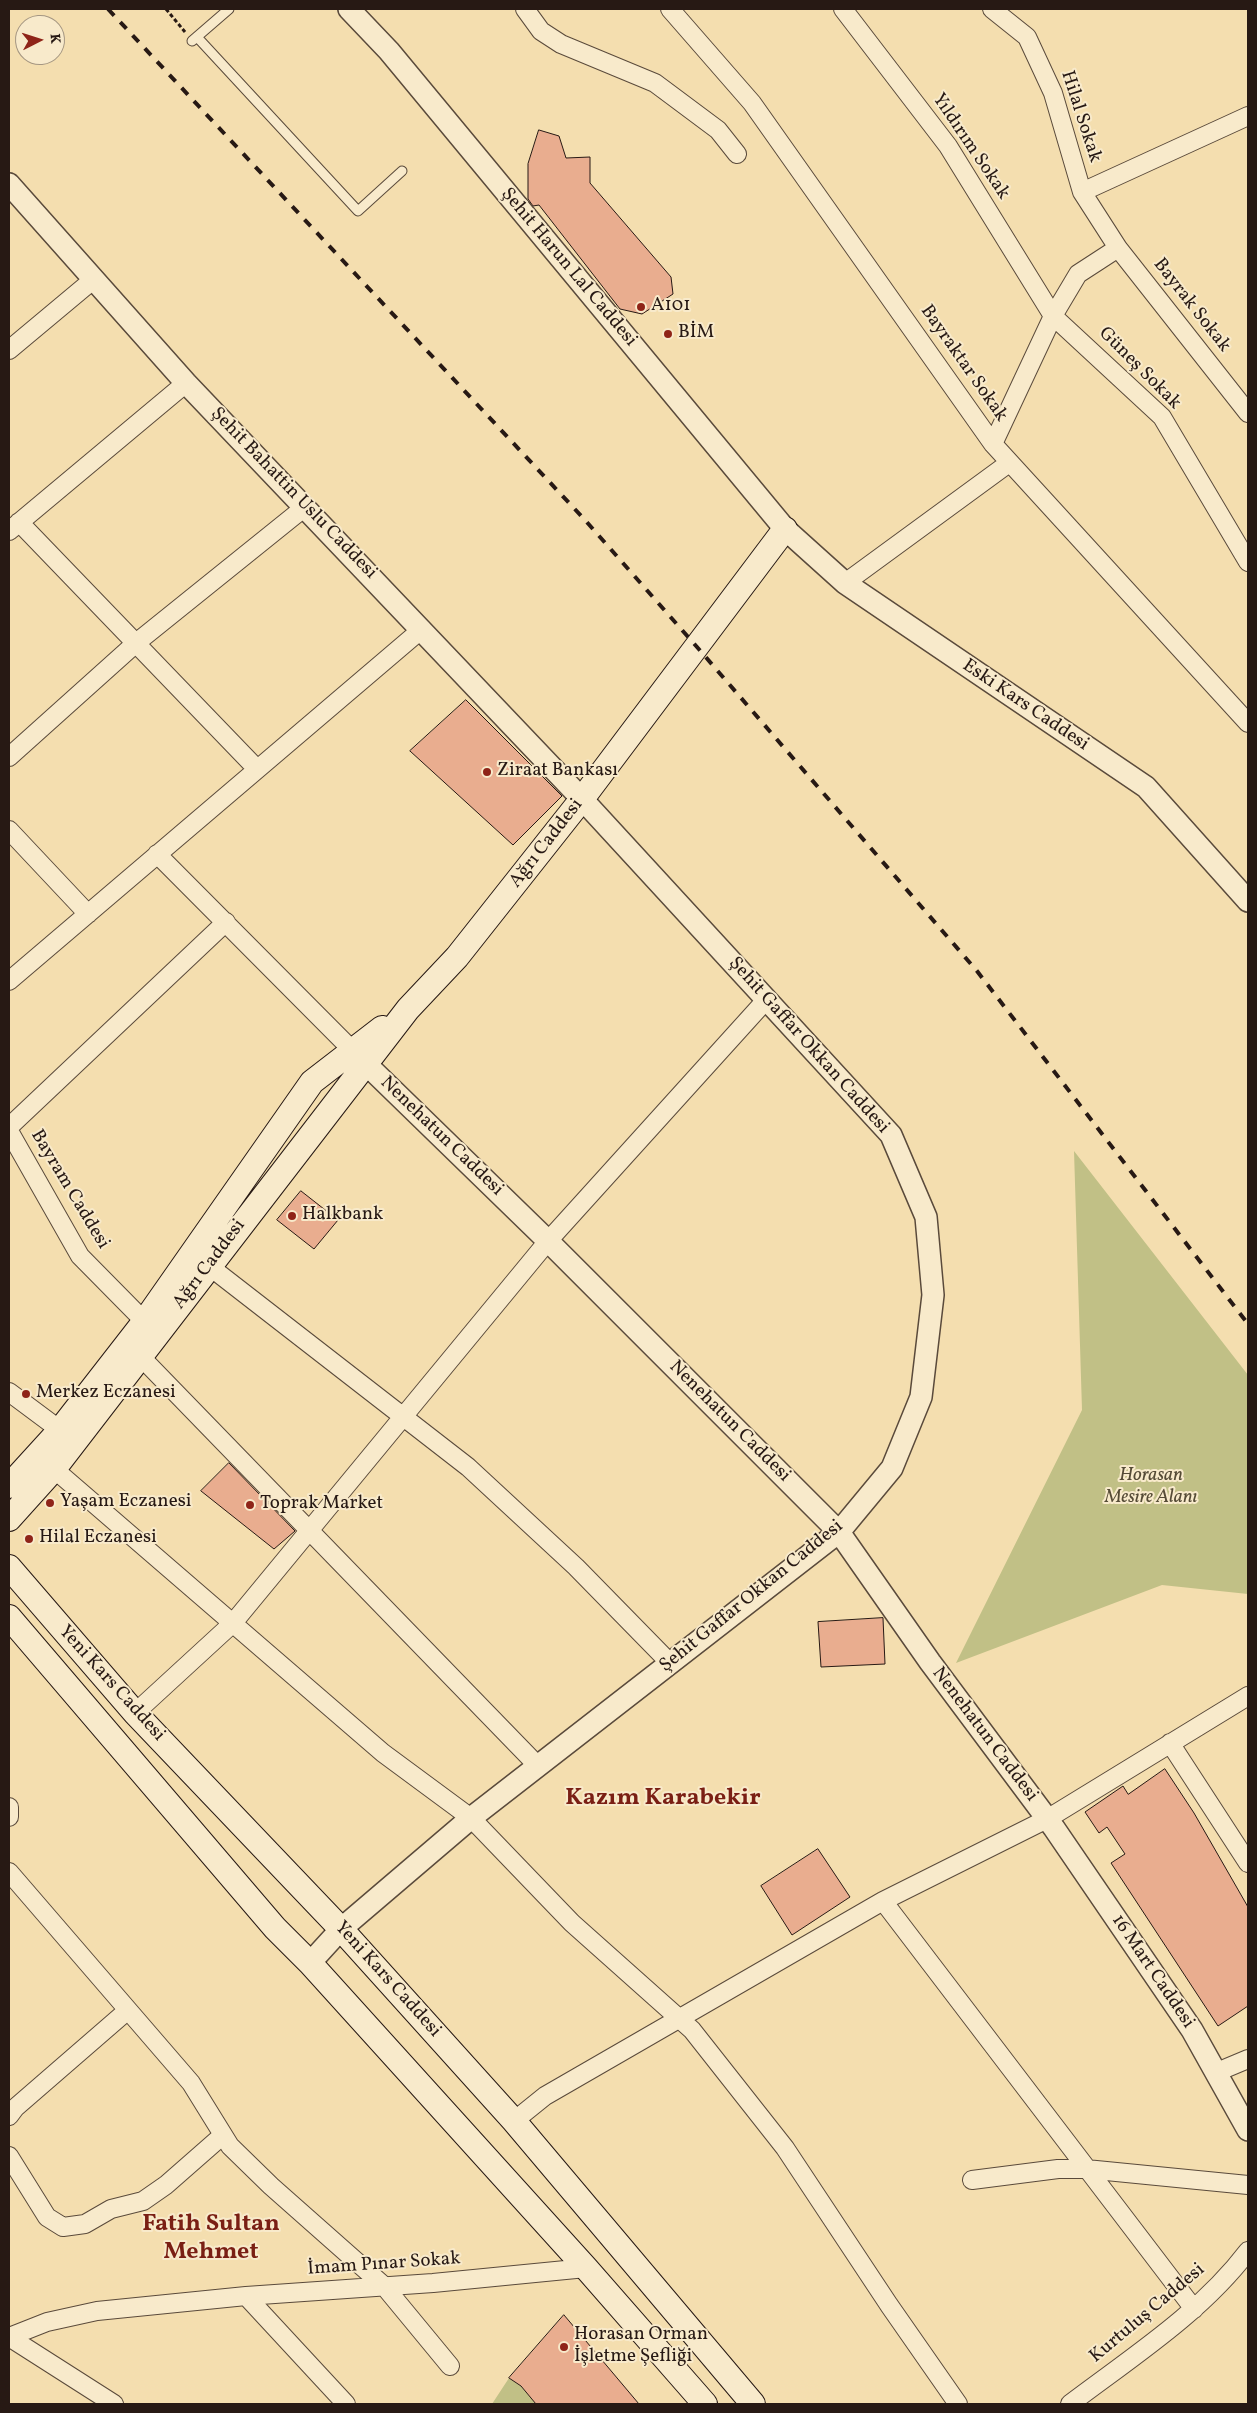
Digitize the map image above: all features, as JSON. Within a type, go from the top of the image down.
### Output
[{"type":"main road","name":"Ağrı Caddesi","points":[[9,1486],[209,1266],[359,1057],[457,957],[582,799],[785,529]]},
{"type":"main road","name":"Ağrı Caddesi","points":[[9,1519],[54,1469],[140,1356],[151,1328],[312,1082],[359,1057]]},
{"type":"main road","name":"Yeni Kars Caddesi","points":[[9,1567],[135,1713],[341,1928],[514,2121],[753,2404]]},
{"type":"main road","name":"Yeni Kars Caddesi","points":[[9,1618],[276,1928],[310,1963],[586,2268],[705,2404]]},
{"type":"street","points":[[525,9],[541,31],[561,44],[656,83],[718,130],[737,154]]},
{"type":"street","name":"Bayraktar Sokak","points":[[670,9],[752,103],[993,444],[1248,723]]},
{"type":"street","name":"Yıldırım Sokak","points":[[844,9],[948,146],[1053,316]]},
{"type":"street","name":"Hilal Sokak","points":[[992,9],[1027,37],[1053,94],[1082,192],[1118,248]]},
{"type":"street","name":"Şehit Harun Lal Caddesi","points":[[352,10],[785,529]]},
{"type":"street","points":[[1082,192],[1248,116]]},
{"type":"street","name":"Şehit Bahattin Uslu Caddesi","points":[[9,184],[186,383],[582,799]]},
{"type":"street","points":[[993,444],[1053,316],[1078,274],[1118,248]]},
{"type":"street","name":"Bayrak Sokak","points":[[1118,248],[1248,413]]},
{"type":"street","points":[[9,350],[94,279]]},
{"type":"street","name":"Güneş Sokak","points":[[1053,316],[1162,417],[1248,562]]},
{"type":"street","points":[[186,383],[14,526],[136,643],[257,769]]},
{"type":"street","points":[[845,583],[1009,463]]},
{"type":"street","points":[[9,757],[136,643],[305,507]]},
{"type":"street","name":"Eski Kars Caddesi","points":[[785,529],[845,583],[1146,787],[1248,901]]},
{"type":"street","points":[[9,982],[422,629]]},
{"type":"street","name":"Şehit Gaffar Okkan Caddesi","points":[[310,1963],[341,1928],[471,1818],[840,1532],[892,1468],[921,1397],[933,1295],[926,1218],[891,1135],[582,799]]},
{"type":"street","points":[[9,830],[88,914]]},
{"type":"street","points":[[157,854],[359,1057]]},
{"type":"street","points":[[9,1127],[226,922]]},
{"type":"street","points":[[135,1713],[233,1623],[548,1241],[766,1000]]},
{"type":"street","name":"Nenehatun Caddesi","points":[[359,1057],[548,1241],[840,1532],[930,1662],[1047,1819]]},
{"type":"street","name":"Bayram Caddesi","points":[[9,1132],[80,1256],[151,1328]]},
{"type":"street","points":[[209,1266],[468,1467],[576,1567],[670,1664]]},
{"type":"street","points":[[140,1356],[538,1766]]},
{"type":"street","points":[[9,1392],[60,1430]]},
{"type":"street","points":[[54,1469],[383,1753],[471,1818],[572,1923],[692,2030],[785,2148],[889,2305],[958,2404]]},
{"type":"street","points":[[514,2121],[545,2096],[883,1901],[1047,1819],[1248,1696]]},
{"type":"street","points":[[1170,1743],[1248,1863]]},
{"type":"street","points":[[9,1807],[9,1817]]},
{"type":"street","name":"16 Mart Caddesi","points":[[1047,1819],[1192,2030],[1248,2130]]},
{"type":"street","points":[[9,1872],[191,2084],[230,2146],[271,2186],[384,2286],[450,2366]]},
{"type":"street","points":[[883,1901],[1194,2309]]},
{"type":"street","points":[[9,2116],[14,2108],[128,2010]]},
{"type":"street","points":[[1217,2072],[1248,2059]]},
{"type":"street","points":[[9,2156],[47,2217],[63,2227],[85,2224],[111,2209],[143,2200],[166,2185],[223,2135]]},
{"type":"street","points":[[972,2180],[1058,2169],[1086,2169],[1248,2185]]},
{"type":"street","name":"Kurtuluş Caddesi","points":[[1070,2404],[1194,2309],[1236,2267],[1248,2250]]},
{"type":"street","name":"İmam Pınar Sokak","points":[[9,2337],[47,2322],[97,2311],[246,2296],[586,2268]]},
{"type":"street","points":[[246,2296],[346,2404]]},
{"type":"street","points":[[9,2337],[114,2404]]},
{"type":"lane","points":[[229,9],[195,39],[358,211],[402,170]]},
{"type":"path","points":[[166,9],[195,39]]},
{"type":"green space","name":"Horasan Mesire Alanı","points":[[1074,1151],[1248,1375],[1248,1594],[1162,1585],[956,1663],[1082,1410]]},
{"type":"green space","points":[[509,2378],[521,2386],[536,2404],[492,2404]]},
{"type":"building","points":[[539,130],[559,136],[566,158],[590,157],[590,183],[671,277],[673,294],[642,314],[620,309],[539,205],[533,206],[528,199],[528,164]]},
{"type":"building","points":[[466,700],[562,796],[513,845],[410,751]]},
{"type":"building","points":[[301,1191],[338,1220],[314,1249],[277,1220]]},
{"type":"building","points":[[229,1463],[295,1531],[274,1549],[201,1491]]},
{"type":"building","points":[[883,1618],[885,1664],[821,1667],[818,1622]]},
{"type":"building","points":[[1165,1769],[1194,1813],[1248,1907],[1248,2006],[1218,2026],[1111,1863],[1125,1854],[1107,1827],[1099,1833],[1085,1812],[1123,1786],[1128,1794]]},
{"type":"building","points":[[818,1849],[850,1897],[792,1935],[761,1886]]},
{"type":"building","name":"Horasan Orman İşletme Şefliği","points":[[564,2315],[639,2404],[536,2404],[521,2386],[509,2378]]},
{"type":"railway","points":[[108,9],[585,520],[697,647],[977,971],[1248,1324]]},
{"type":"place","name":"A101","points":[[641,307]]},
{"type":"place","name":"BİM","points":[[668,334]]},
{"type":"place","name":"Ziraat Bankası","points":[[487,772]]},
{"type":"place","name":"Halkbank","points":[[292,1216]]},
{"type":"place","name":"Merkez Eczanesi","points":[[26,1394]]},
{"type":"place","name":"Yaşam Eczanesi","points":[[50,1503]]},
{"type":"place","name":"Toprak Market","points":[[250,1505]]},
{"type":"place","name":"Hilal Eczanesi","points":[[29,1539]]},
{"type":"place","name":"Horasan Orman İşletme Şefliği","points":[[564,2347]]},
{"type":"district","name":"Kazım Karabekir","points":[[663,1800]]},
{"type":"district","name":"Fatih Sultan Mehmet","points":[[211,2240]]}]
